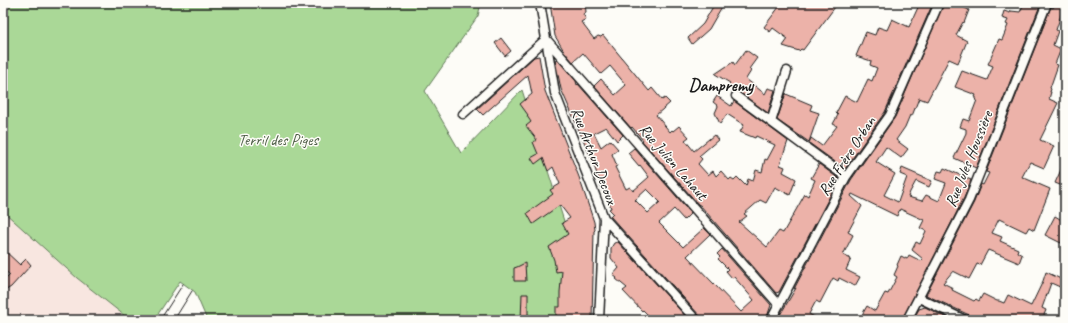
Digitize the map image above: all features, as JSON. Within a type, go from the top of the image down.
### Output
[{"type":"street","name":"Rue Arthur Decoux","points":[[540,3],[555,93],[604,218],[599,320]]},
{"type":"street","name":"Rue Frère Orban","points":[[771,320],[846,177],[890,114],[939,3]]},
{"type":"street","name":"Rue Jules Houssière","points":[[907,320],[969,200],[1047,3]]},
{"type":"street","points":[[463,114],[546,39]]},
{"type":"street","name":"Rue Julien Lahaut","points":[[546,39],[779,304]]},
{"type":"street","points":[[771,122],[787,71]]},
{"type":"street","points":[[736,96],[846,177]]},
{"type":"street","points":[[604,218],[696,320]]},
{"type":"street","points":[[919,298],[965,320]]},
{"type":"shaded area","points":[[3,211],[77,278],[130,320],[3,320]]},
{"type":"green space","name":"Terril des Piges","points":[[3,3],[481,3],[478,16],[425,91],[461,153],[522,90],[572,246],[570,320],[207,320],[195,292],[180,281],[154,320],[130,320],[77,278],[3,211]]},
{"type":"building","points":[[550,3],[585,3],[586,12],[583,14],[586,19],[581,22],[594,39],[603,35],[649,91],[652,88],[662,100],[665,98],[670,103],[656,115],[670,132],[679,126],[689,137],[685,140],[694,151],[714,135],[718,140],[699,156],[702,159],[698,164],[708,175],[713,171],[716,176],[721,171],[729,180],[731,178],[734,180],[737,177],[746,186],[748,179],[753,181],[756,170],[762,172],[765,159],[767,160],[775,145],[756,136],[755,138],[740,132],[744,125],[727,114],[720,124],[715,113],[718,106],[713,102],[717,96],[731,106],[734,101],[788,141],[780,165],[785,167],[783,172],[796,179],[790,195],[775,187],[766,203],[760,200],[744,214],[747,216],[739,222],[767,247],[779,231],[783,233],[805,194],[808,196],[815,180],[811,178],[819,164],[839,179],[779,292],[776,293],[642,141],[643,140],[632,127],[631,128],[594,86],[601,79],[615,95],[626,85],[610,66],[601,74],[583,53],[573,62],[564,51],[555,36]]},
{"type":"building","points":[[715,3],[724,3],[709,29],[692,44],[688,38],[703,24]]},
{"type":"building","points":[[782,3],[831,3],[835,7],[803,50],[801,49],[799,51],[783,46],[788,39],[773,28],[770,32],[764,27]]},
{"type":"building","points":[[920,3],[933,3],[885,112],[845,169],[809,143],[811,138],[822,146],[837,126],[833,124],[838,115],[836,113],[845,96],[857,102],[868,79],[872,81],[877,68],[870,65],[871,61],[856,56],[866,32],[875,35],[878,27],[887,30],[892,19],[909,27]]},
{"type":"building","points":[[944,3],[954,3],[969,10],[964,23],[963,22],[956,35],[967,41],[958,63],[949,59],[927,101],[919,98],[912,116],[910,115],[905,127],[896,140],[908,149],[901,158],[886,147],[876,162],[895,174],[884,195],[898,202],[907,177],[900,174],[902,168],[932,181],[929,187],[916,181],[910,192],[908,197],[922,201],[926,195],[939,201],[946,183],[935,179],[938,171],[942,172],[944,168],[971,180],[964,198],[902,320],[859,320],[867,306],[875,311],[885,293],[888,294],[897,277],[894,275],[901,256],[907,259],[909,255],[921,261],[923,259],[912,250],[916,242],[920,244],[926,231],[920,228],[924,220],[900,209],[897,216],[852,194],[851,196],[862,206],[848,232],[853,235],[843,255],[851,259],[846,270],[860,277],[855,286],[839,278],[838,281],[833,278],[820,303],[816,301],[809,314],[820,320],[777,320],[796,288],[794,289],[851,180],[895,117]]},
{"type":"building","points":[[1024,3],[1041,3],[976,168],[954,158],[966,133],[966,129],[960,127],[963,119],[969,121],[977,100],[975,97],[976,95],[955,87],[962,71],[987,80],[993,66],[988,64],[999,39],[1002,40],[1008,25],[1006,24],[1008,20],[1002,18],[1004,11],[1010,13],[1011,11],[1020,12]]},
{"type":"building","points":[[1055,3],[1065,3],[1056,30],[1058,31],[1053,45],[1061,49],[1055,64],[1058,65],[1050,88],[1051,92],[1049,99],[1058,103],[1040,140],[1054,146],[1044,168],[1030,162],[1022,177],[1050,189],[1034,230],[1029,227],[1026,232],[999,219],[992,233],[1002,237],[1000,241],[1018,249],[1017,252],[1022,255],[1019,263],[988,250],[980,265],[977,264],[969,279],[953,271],[943,283],[953,288],[952,290],[974,301],[976,299],[979,301],[983,294],[1004,303],[1008,295],[1031,306],[1046,272],[1063,280],[1060,287],[1051,283],[1042,308],[1046,310],[1042,320],[980,320],[926,295],[974,202],[981,184],[983,185],[989,173],[986,172],[1051,7],[1053,8]]},
{"type":"building","points":[[501,38],[511,51],[505,56],[495,43]]},
{"type":"building","points":[[746,50],[757,58],[749,69],[751,71],[746,79],[765,94],[768,88],[775,90],[768,113],[728,86],[730,83],[715,74],[733,62],[735,65]]},
{"type":"building","points":[[539,56],[545,91],[579,177],[594,222],[592,320],[556,319],[556,307],[560,307],[562,271],[556,272],[554,260],[549,247],[568,234],[562,223],[570,218],[560,205],[533,224],[527,213],[553,194],[550,190],[560,184],[553,167],[548,171],[543,158],[535,164],[531,158],[538,154],[533,142],[537,140],[526,126],[531,122],[520,104],[532,94],[528,75],[483,115],[477,109],[534,57]]},
{"type":"building","points":[[557,59],[576,81],[577,85],[578,84],[623,135],[617,141],[606,127],[594,133],[601,147],[610,140],[618,149],[612,154],[617,166],[615,167],[626,189],[630,187],[633,191],[649,177],[628,153],[634,148],[691,213],[684,220],[674,209],[659,223],[683,247],[704,228],[710,234],[687,256],[741,312],[754,300],[734,277],[732,278],[726,271],[728,269],[718,259],[720,257],[717,254],[722,249],[771,305],[766,320],[758,320],[753,318],[751,320],[701,320],[700,316],[610,216],[613,213],[609,209],[611,208],[606,193],[604,194],[592,160],[561,89],[555,60]],"holes":[[[647,189],[660,202],[648,213],[635,200]]]},
{"type":"building","points":[[786,93],[812,105],[810,110],[819,113],[809,142],[777,120]]},
{"type":"building","points":[[1065,161],[1065,187],[1055,183]]},
{"type":"building","points":[[1055,216],[1065,222],[1065,236],[1061,243],[1045,235]]},
{"type":"building","points":[[618,242],[689,320],[653,320],[623,291],[627,288],[613,275],[619,268],[611,258],[611,248],[614,243]]},
{"type":"building","points":[[3,249],[20,265],[26,259],[31,265],[11,287],[3,292],[3,282],[10,275],[3,269]]},
{"type":"building","points":[[525,263],[526,281],[514,281],[514,268]]},
{"type":"building","points":[[522,294],[528,294],[528,320],[521,320]]},
{"type":"building","points":[[925,307],[949,320],[913,320],[919,309]]},
{"type":"tram line","points":[[160,320],[183,284]]},
{"type":"tram line","points":[[174,320],[192,291]]},
{"type":"district","name":"Dampremy","points":[[721,85]]}]
